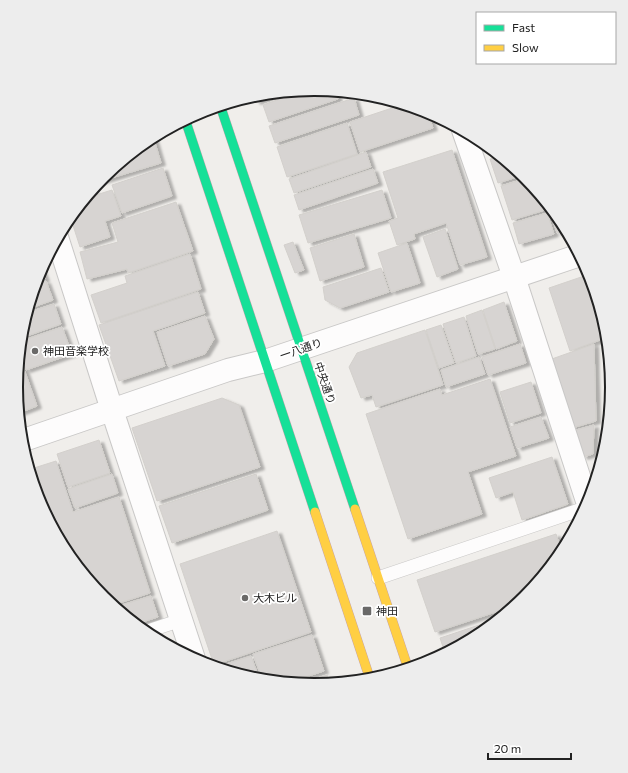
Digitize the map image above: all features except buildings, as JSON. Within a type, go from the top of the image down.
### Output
[{"type":"highway","name":"中央通り","points":[[222,110],[406,663]]},
{"type":"highway","points":[[187,125],[368,672]]},
{"type":"street","points":[[466,138],[514,277],[585,494]]},
{"type":"street","points":[[60,245],[191,650]]},
{"type":"street","name":"一八通り","points":[[28,439],[228,370],[265,361],[574,257]]},
{"type":"lane","points":[[378,578],[577,511]]},
{"type":"lane","points":[[154,629],[181,620]]},
{"type":"traffic: fast","points":[[222,110],[355,509]]},
{"type":"traffic: fast","points":[[187,125],[315,512]]},
{"type":"traffic: slow","points":[[355,509],[406,663]]},
{"type":"traffic: slow","points":[[315,512],[368,672]]},
{"type":"place","name":"神田音楽学校","points":[[35,351]]},
{"type":"place","name":"大木ビル","points":[[245,598]]},
{"type":"place","name":"神田","points":[[367,611]]}]
